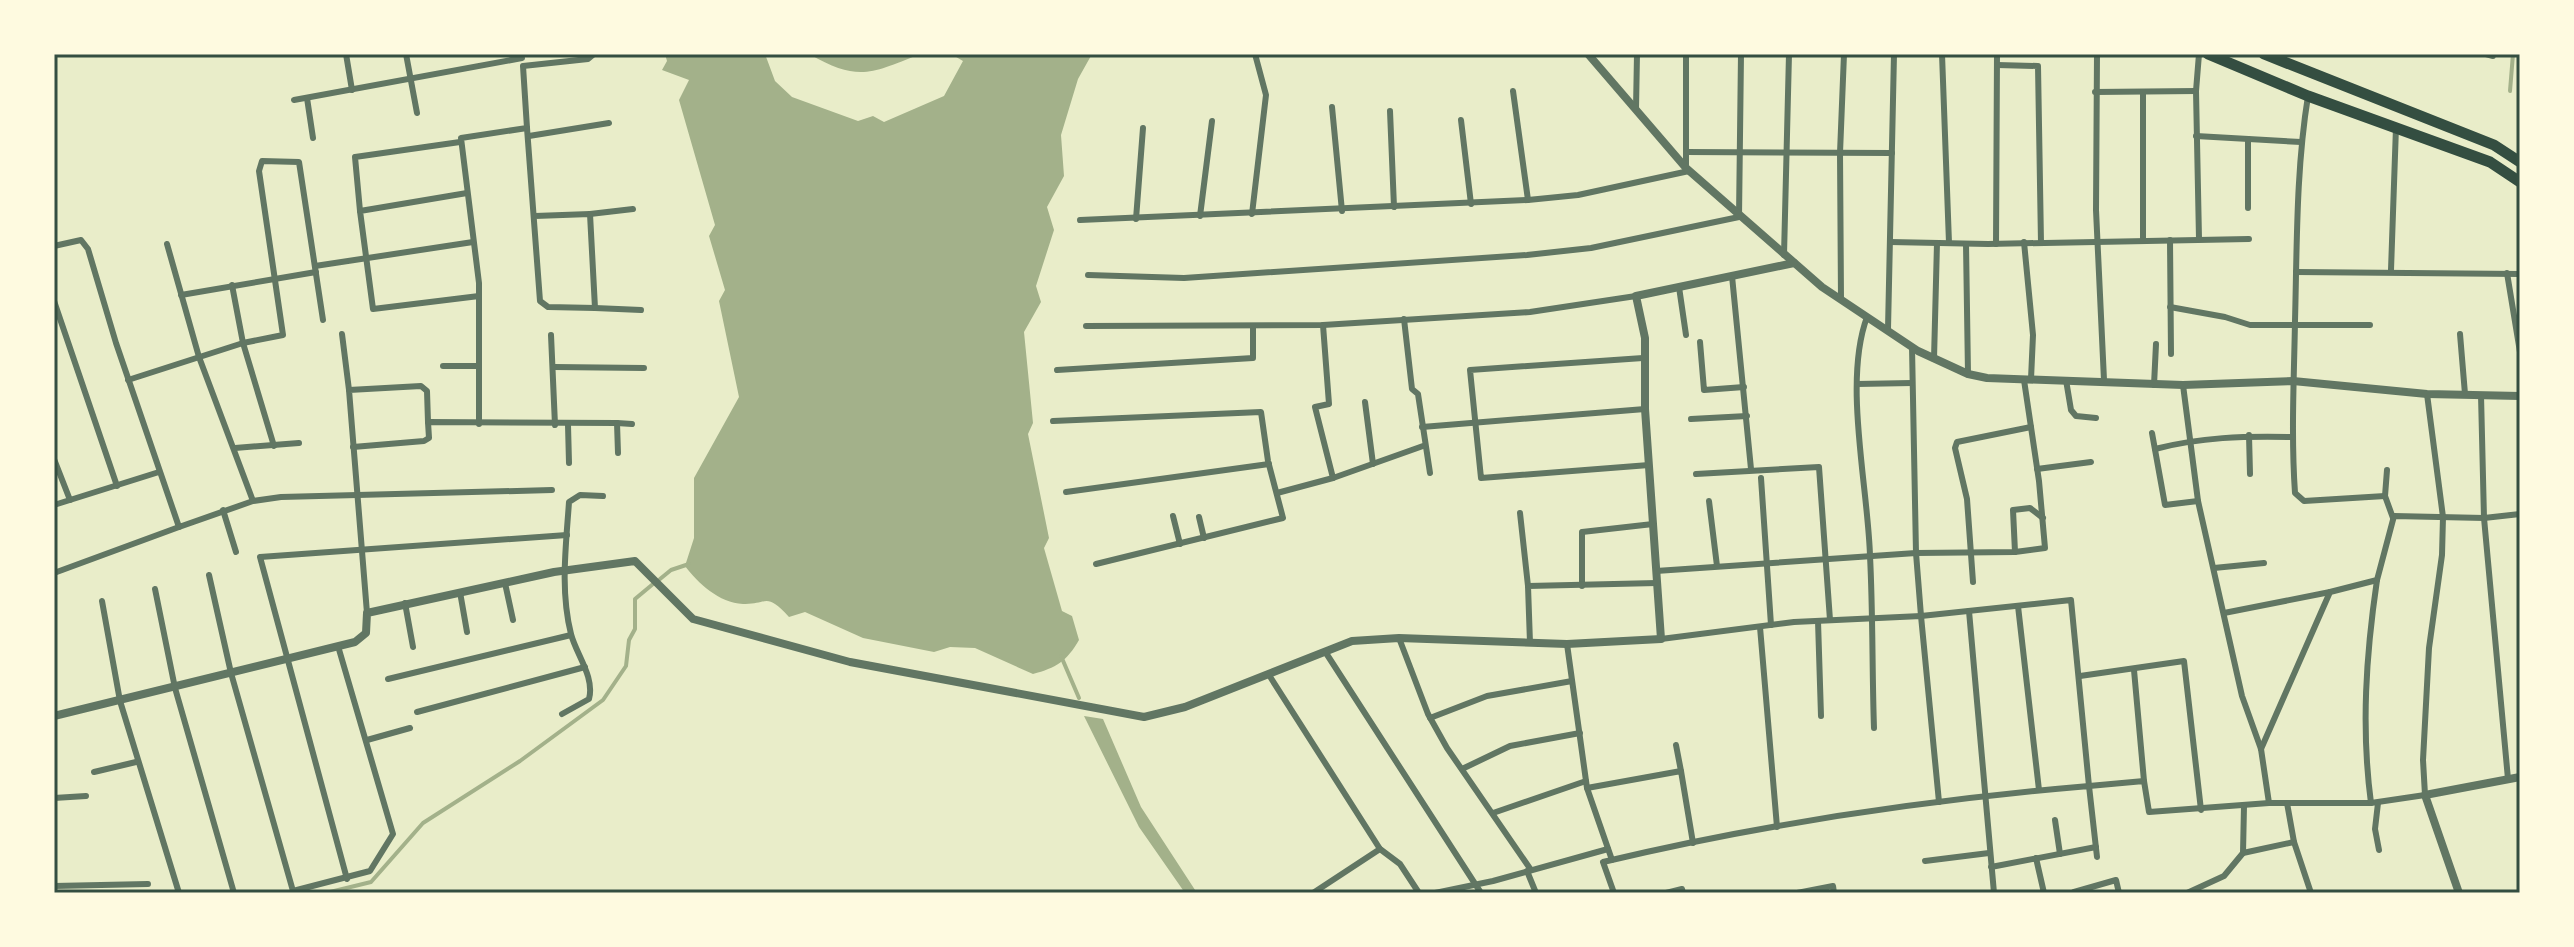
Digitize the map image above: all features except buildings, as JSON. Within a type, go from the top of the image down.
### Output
[{"type":"highway","points":[[2208,54],[2308,96],[2490,162],[2520,182]]},
{"type":"highway","points":[[2264,54],[2494,145],[2520,162]]},
{"type":"street","points":[[346,54],[352,90]]},
{"type":"street","points":[[406,54],[417,113]]},
{"type":"street","points":[[523,66],[588,59],[594,54]]},
{"type":"street","points":[[1252,214],[1266,95],[1255,54]]},
{"type":"street","points":[[1588,54],[1688,169],[1784,255],[1841,299],[1912,347],[1968,374],[2027,380],[2104,380],[2154,385],[2293,381],[2427,394],[2520,396]]},
{"type":"street","points":[[1636,109],[1637,54]]},
{"type":"street","points":[[1686,54],[1688,169]]},
{"type":"street","points":[[1739,217],[1741,54]]},
{"type":"street","points":[[1784,255],[1789,54]]},
{"type":"street","points":[[1841,299],[1840,153],[1844,54]]},
{"type":"street","points":[[1888,329],[1894,54]]},
{"type":"street","points":[[1942,54],[1949,243]]},
{"type":"street","points":[[1996,244],[1997,54]]},
{"type":"street","points":[[2097,54],[2098,242],[2104,380]]},
{"type":"street","points":[[2199,54],[2196,91],[2199,239]]},
{"type":"street","points":[[2297,68],[2299,54]]},
{"type":"street","points":[[294,100],[521,56],[542,303],[551,307],[641,310]]},
{"type":"street","points":[[1997,65],[2038,66],[2041,243]]},
{"type":"street","points":[[1513,91],[1528,200]]},
{"type":"street","points":[[2095,92],[2196,91]]},
{"type":"street","points":[[2143,92],[2143,241]]},
{"type":"street","points":[[2308,96],[2301,142],[2296,272],[2291,437],[2295,493],[2299,499],[2385,496]]},
{"type":"street","points":[[307,98],[313,138]]},
{"type":"street","points":[[1332,107],[1342,211]]},
{"type":"street","points":[[1390,111],[1394,207]]},
{"type":"street","points":[[1461,120],[1471,204]]},
{"type":"street","points":[[1200,216],[1212,121]]},
{"type":"street","points":[[529,136],[609,123]]},
{"type":"street","points":[[2391,270],[2396,127]]},
{"type":"street","points":[[479,424],[479,296],[460,142],[464,136],[527,128]]},
{"type":"street","points":[[1136,219],[1143,128]]},
{"type":"street","points":[[2196,136],[2301,142]]},
{"type":"street","points":[[2248,139],[2248,208]]},
{"type":"street","points":[[460,142],[355,157],[365,257],[373,309],[479,296]]},
{"type":"street","points":[[1686,152],[1892,153]]},
{"type":"street","points":[[128,380],[243,343],[283,335],[259,171],[262,161],[299,162],[323,320]]},
{"type":"street","points":[[1080,220],[1342,211],[1528,200],[1578,195],[1688,169]]},
{"type":"street","points":[[360,211],[467,193]]},
{"type":"street","points":[[535,216],[633,209]]},
{"type":"street","points":[[590,214],[595,308]]},
{"type":"street","points":[[1088,275],[1184,278],[1527,255],[1591,248],[1739,217]]},
{"type":"street","points":[[1890,242],[1996,244],[2249,239]]},
{"type":"street","points":[[54,246],[76,240],[85,243],[179,527]]},
{"type":"street","points":[[2170,240],[2171,354]]},
{"type":"street","points":[[181,295],[365,257],[473,242]]},
{"type":"street","points":[[1656,571],[1916,553],[1970,554],[2045,548],[2027,380],[2033,335],[2024,242]]},
{"type":"street","points":[[1934,359],[1937,243]]},
{"type":"street","points":[[167,244],[199,357],[253,501]]},
{"type":"street","points":[[1966,244],[1968,374]]},
{"type":"street","points":[[1086,326],[1323,325],[1530,312],[1636,296],[1794,263]]},
{"type":"street","points":[[2296,272],[2391,270],[2520,274]]},
{"type":"street","points":[[2507,273],[2520,352]]},
{"type":"street","points":[[1732,276],[1751,469]]},
{"type":"street","points":[[232,285],[243,343],[274,446]]},
{"type":"street","points":[[1679,287],[1686,335]]},
{"type":"street","points":[[1636,296],[1645,338],[1645,409],[1661,639]]},
{"type":"street","points":[[54,301],[117,486]]},
{"type":"street","points":[[2170,307],[2250,325],[2370,325]]},
{"type":"street","points":[[1867,317],[1861,333],[1857,384],[1870,556],[1874,728]]},
{"type":"street","points":[[1404,319],[1412,389],[1418,394],[1423,446],[1430,473]]},
{"type":"street","points":[[1323,325],[1329,404],[1315,407],[1333,478]]},
{"type":"street","points":[[1057,370],[1253,358],[1253,326]]},
{"type":"street","points":[[54,714],[175,688],[362,638],[367,613],[342,334]]},
{"type":"street","points":[[2460,334],[2465,394]]},
{"type":"street","points":[[551,335],[555,425]]},
{"type":"street","points":[[1700,342],[1704,390],[1744,387]]},
{"type":"street","points":[[2154,385],[2156,344]]},
{"type":"street","points":[[1912,347],[1916,553],[1939,802]]},
{"type":"street","points":[[1643,358],[1470,370],[1481,478],[1649,465]]},
{"type":"street","points":[[443,366],[479,366]]},
{"type":"street","points":[[554,367],[644,368]]},
{"type":"street","points":[[2066,380],[2071,410],[2076,416],[2096,418]]},
{"type":"street","points":[[1857,384],[1912,383]]},
{"type":"street","points":[[2183,385],[2198,501],[2242,696],[2261,749],[2269,803]]},
{"type":"street","points":[[349,390],[421,386],[427,391],[429,438],[353,447]]},
{"type":"street","points":[[2427,394],[2443,517],[2442,555],[2429,648],[2423,760],[2425,795],[2459,893]]},
{"type":"street","points":[[2481,395],[2484,518],[2508,779]]},
{"type":"street","points":[[1365,402],[1373,464]]},
{"type":"street","points":[[1422,427],[1645,409]]},
{"type":"street","points":[[1053,421],[1261,412],[1269,464],[1283,518],[1096,564]]},
{"type":"street","points":[[1691,419],[1747,416]]},
{"type":"street","points":[[428,422],[632,424]]},
{"type":"street","points":[[617,423],[618,453]]},
{"type":"street","points":[[568,425],[569,463]]},
{"type":"street","points":[[1973,582],[1967,499],[1955,448],[1957,442],[2031,427]]},
{"type":"street","points":[[2152,433],[2165,505],[2198,501]]},
{"type":"street","points":[[2155,449],[2188,440],[2249,435],[2291,437]]},
{"type":"street","points":[[2249,435],[2250,474]]},
{"type":"street","points":[[235,448],[299,443]]},
{"type":"street","points":[[1277,493],[1333,478],[1423,446]]},
{"type":"street","points":[[54,459],[70,500]]},
{"type":"street","points":[[2037,469],[2091,462]]},
{"type":"street","points":[[1066,492],[1269,464]]},
{"type":"street","points":[[1696,474],[1819,467],[1830,620]]},
{"type":"street","points":[[2387,470],[2385,496],[2393,518]]},
{"type":"street","points":[[54,505],[159,472]]},
{"type":"street","points":[[1761,478],[1771,625]]},
{"type":"street","points":[[54,573],[253,501],[357,493],[552,490]]},
{"type":"street","points":[[562,714],[589,699],[585,667],[571,635],[563,573],[569,502],[580,495],[603,496]]},
{"type":"street","points":[[1709,501],[1717,566]]},
{"type":"street","points":[[2015,552],[2013,510],[2030,508],[2043,518]]},
{"type":"street","points":[[223,510],[236,552]]},
{"type":"street","points":[[1520,513],[1530,643]]},
{"type":"street","points":[[2379,850],[2364,755],[2364,709],[2377,580],[2393,518],[2396,514],[2484,518],[2520,514]]},
{"type":"street","points":[[1173,516],[1180,544]]},
{"type":"street","points":[[1199,517],[1204,538]]},
{"type":"street","points":[[1582,586],[1582,532],[1653,524]]},
{"type":"street","points":[[347,879],[260,557],[361,547],[567,535]]},
{"type":"street","points":[[367,613],[505,583],[635,561],[693,619],[850,662],[1144,717],[1185,707],[1352,641],[1399,638],[1567,644],[1661,639],[1771,625],[1921,616],[2071,600],[2097,857]]},
{"type":"street","points":[[2214,568],[2264,563]]},
{"type":"street","points":[[209,575],[231,673],[290,892],[370,871],[393,834],[338,646]]},
{"type":"street","points":[[2224,613],[2377,580]]},
{"type":"street","points":[[505,583],[513,620]]},
{"type":"street","points":[[1528,586],[1657,583]]},
{"type":"street","points":[[155,589],[175,688],[234,893]]},
{"type":"street","points":[[460,592],[467,632]]},
{"type":"street","points":[[2261,749],[2330,592]]},
{"type":"street","points":[[102,601],[120,701],[136,762],[179,893]]},
{"type":"street","points":[[405,603],[413,647]]},
{"type":"street","points":[[2018,606],[2039,790]]},
{"type":"street","points":[[1969,611],[1994,893]]},
{"type":"street","points":[[1818,621],[1821,716]]},
{"type":"street","points":[[1760,627],[1777,827]]},
{"type":"street","points":[[388,679],[571,635]]},
{"type":"street","points":[[1399,638],[1430,718],[1529,870],[1536,893]]},
{"type":"street","points":[[1567,644],[1587,785],[1612,860]]},
{"type":"street","points":[[1326,653],[1481,893]]},
{"type":"street","points":[[2080,676],[2184,661],[2201,810]]},
{"type":"street","points":[[417,712],[585,667]]},
{"type":"street","points":[[2134,670],[2149,812],[2269,803],[2374,803],[2520,777]]},
{"type":"street","points":[[1269,675],[1380,849],[1400,864],[1419,893]]},
{"type":"street","points":[[1430,718],[1487,696],[1572,681]]},
{"type":"street","points":[[367,740],[410,728]]},
{"type":"street","points":[[1462,769],[1510,746],[1580,733]]},
{"type":"street","points":[[1676,745],[1693,843]]},
{"type":"street","points":[[94,772],[136,762]]},
{"type":"street","points":[[1493,813],[1587,785],[1681,771]]},
{"type":"street","points":[[1614,893],[1603,862],[1777,827],[1939,802],[2144,781]]},
{"type":"street","points":[[54,798],[86,796]]},
{"type":"street","points":[[2287,803],[2294,842],[2311,893]]},
{"type":"street","points":[[2243,853],[2244,806]]},
{"type":"street","points":[[2055,820],[2060,854]]},
{"type":"street","points":[[2187,893],[2224,876],[2243,853],[2294,842]]},
{"type":"street","points":[[1991,867],[2096,847]]},
{"type":"street","points":[[1313,893],[1380,849]]},
{"type":"street","points":[[1435,893],[1608,849]]},
{"type":"street","points":[[1925,861],[1989,853]]},
{"type":"street","points":[[2036,858],[2044,893]]},
{"type":"street","points":[[2074,892],[2116,880],[2119,893]]},
{"type":"street","points":[[54,886],[148,884]]},
{"type":"street","points":[[1797,893],[1833,886],[1834,893]]},
{"type":"street","points":[[1666,893],[1682,889],[1683,893]]},
{"type":"shaded area","points":[[665,54],[765,54],[775,81],[792,97],[858,121],[873,116],[884,122],[944,96],[963,61],[951,54],[1092,54],[1078,79],[1061,135],[1064,176],[1047,207],[1054,230],[1036,286],[1041,302],[1024,332],[1033,423],[1028,434],[1049,538],[1044,548],[1062,611],[1072,616],[1079,640],[1060,663],[1033,674],[975,648],[950,647],[934,652],[863,638],[805,612],[789,617],[770,602],[743,604],[726,600],[703,585],[685,566],[694,538],[694,478],[739,397],[719,301],[725,290],[709,236],[715,225],[679,100],[689,80],[662,70],[667,61]]},
{"type":"shaded area","points":[[809,54],[920,54],[876,70],[853,72]]},
{"type":"shaded area","points":[[1084,716],[1103,719],[1141,807],[1197,893],[1185,893],[1139,827]]},
{"type":"waterway","points":[[2510,91],[2513,54]]},
{"type":"waterway","points":[[660,579],[671,570],[689,564]]},
{"type":"waterway","points":[[326,893],[371,882],[423,823],[520,761],[603,700],[626,666],[629,640],[635,629],[635,599],[653,584]]},
{"type":"waterway","points":[[1061,656],[1079,698]]}]
